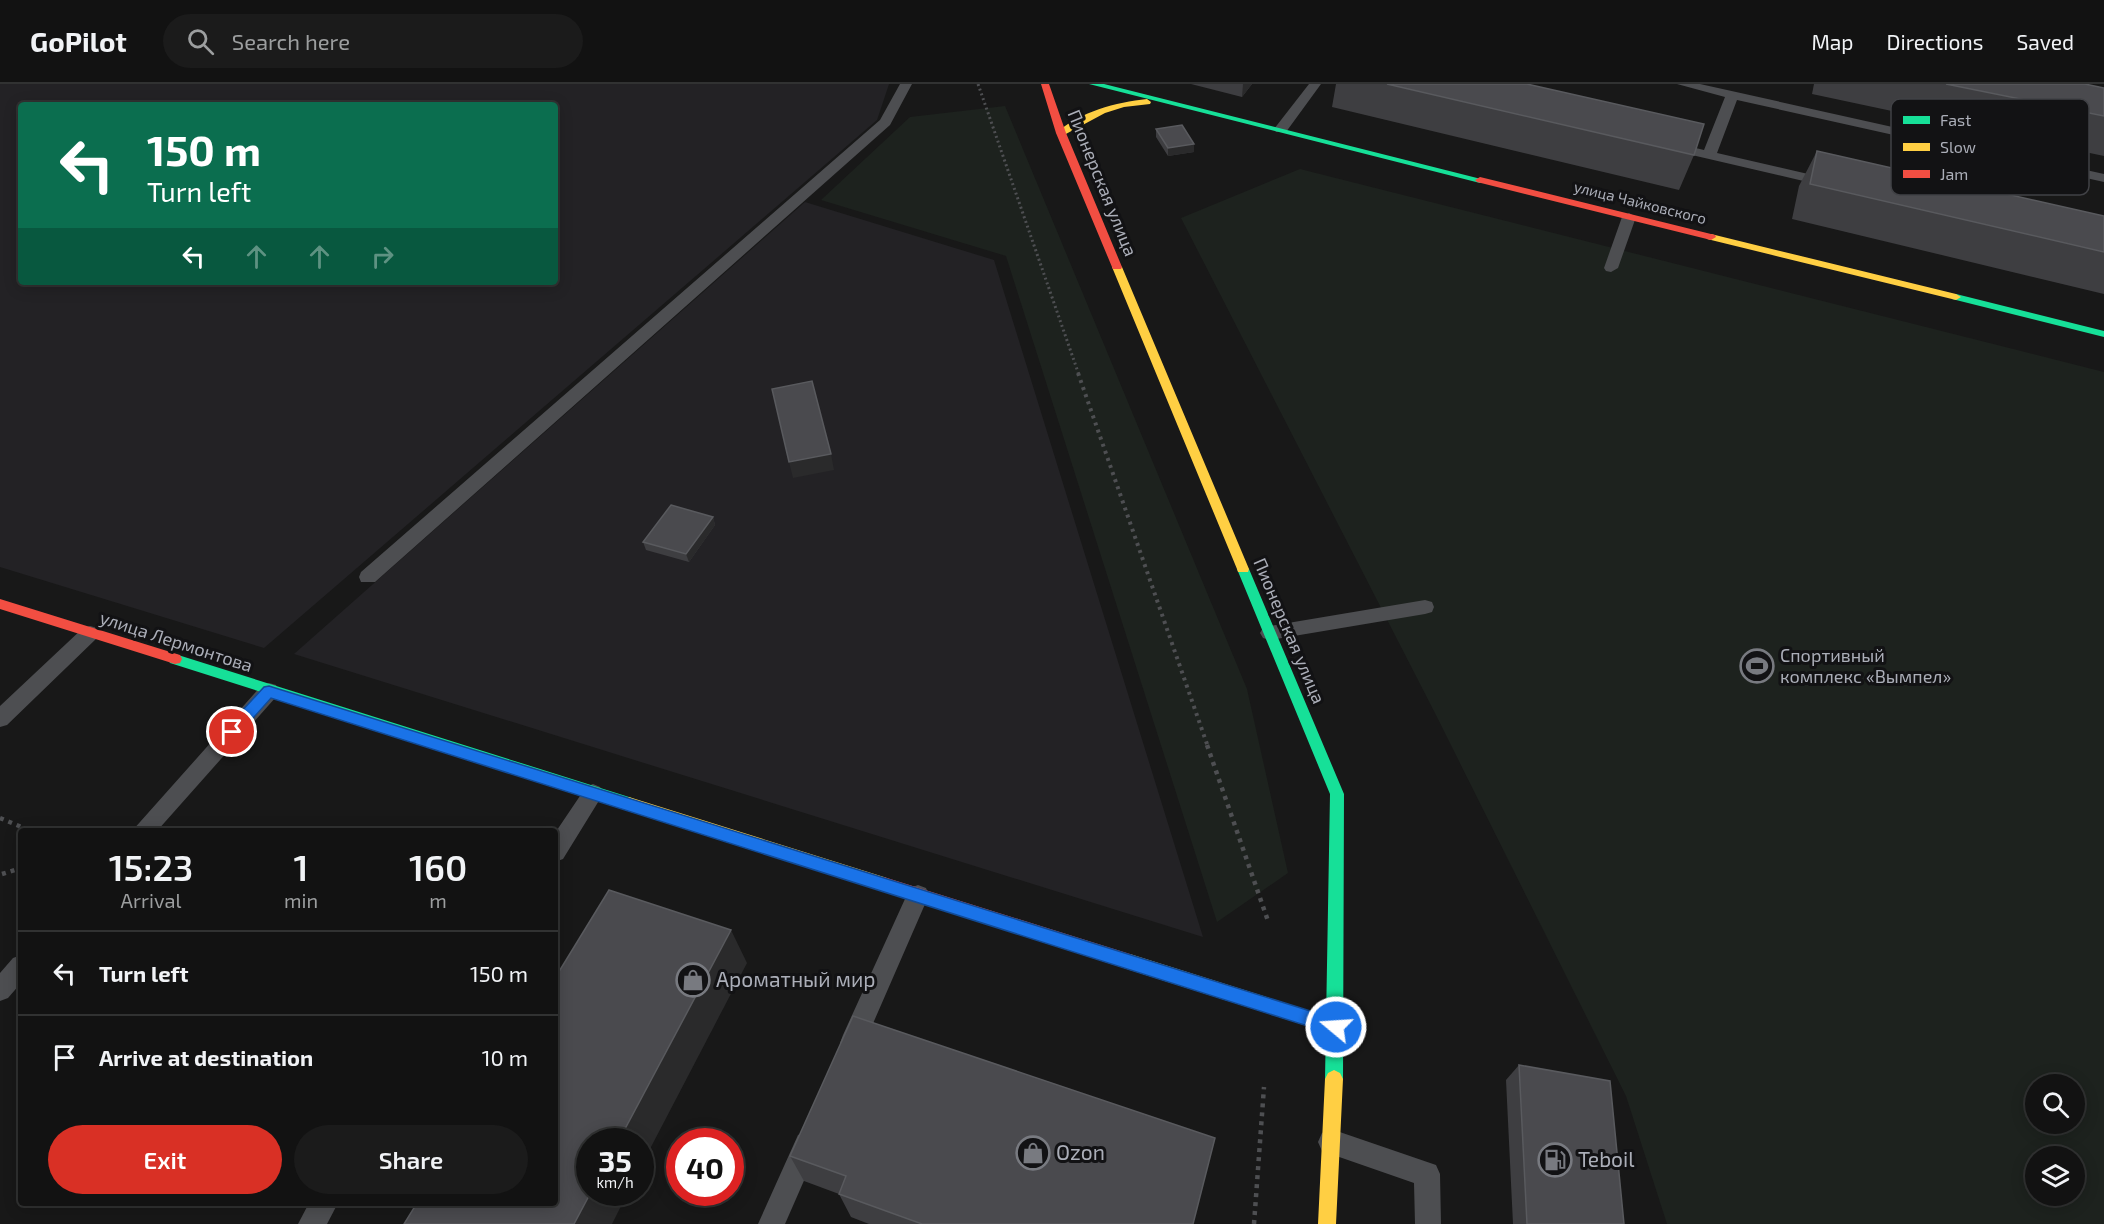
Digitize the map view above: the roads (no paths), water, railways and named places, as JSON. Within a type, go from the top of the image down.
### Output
[{"type":"street","name":"Пионерская улица","points":[[1045,84],[1061,133],[1337,794],[1336,1027],[1327,1224]]},
{"type":"street","name":"улица Чайковского","points":[[1093,84],[2104,334]]},
{"type":"street","name":"улица Чайковского","points":[[1061,133],[1084,118],[1111,107],[1136,102],[1169,102]]},
{"type":"street","name":"улица Лермонтова","points":[[0,604],[1336,1027]]},
{"type":"lane","points":[[368,577],[885,122],[906,84]]},
{"type":"lane","points":[[1281,129],[1315,84]]},
{"type":"lane","points":[[1683,84],[1891,130]]},
{"type":"lane","points":[[1709,155],[1732,95]]},
{"type":"lane","points":[[1662,144],[1848,188]]},
{"type":"lane","points":[[2089,175],[2104,178]]},
{"type":"lane","points":[[1611,268],[1629,217]]},
{"type":"lane","points":[[1270,633],[1425,607]]},
{"type":"lane","points":[[0,719],[90,633]]},
{"type":"lane","points":[[146,828],[269,691]]},
{"type":"lane","points":[[558,847],[593,793]]},
{"type":"lane","points":[[845,1059],[918,895]]},
{"type":"lane","points":[[0,990],[18,969]]},
{"type":"lane","points":[[771,1224],[816,1123]]},
{"type":"lane","points":[[1331,1142],[1427,1174],[1428,1224]]},
{"type":"lane","points":[[311,1224],[322,1206]]},
{"type":"place","name":"Спортивный комплекс «Вымпел»","points":[[1757,666]]},
{"type":"place","name":"Ароматный мир","points":[[693,980]]},
{"type":"place","name":"Ozon","points":[[1033,1153]]},
{"type":"place","name":"Teboil","points":[[1555,1160]]}]
